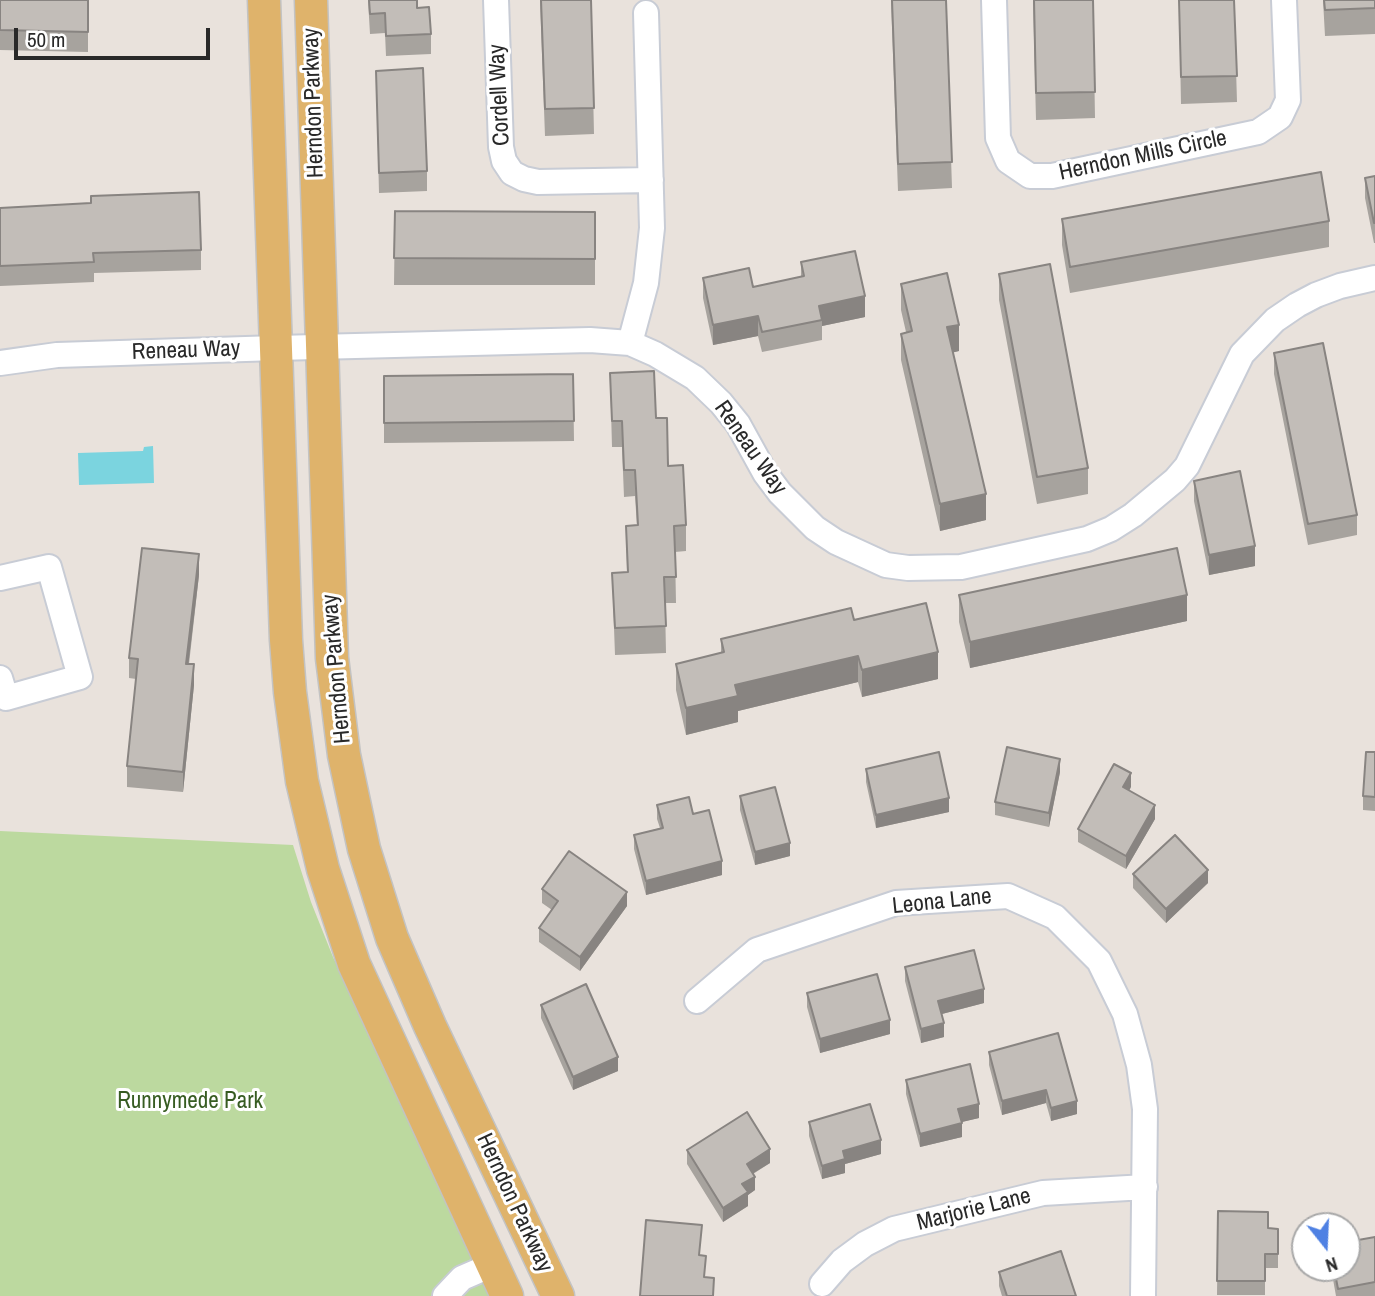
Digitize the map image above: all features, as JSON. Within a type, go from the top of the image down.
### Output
[{"type":"main road","name":"Herndon Parkway","points":[[264,0],[290,692],[296,745],[323,869],[354,964],[507,1296]]},
{"type":"main road","name":"Herndon Parkway","points":[[311,0],[332,659],[344,755],[364,849],[391,938],[558,1296]]},
{"type":"street","name":"Cordell Way","points":[[496,0],[501,147],[504,161],[512,173],[538,182],[651,180]]},
{"type":"street","name":"Herndon Mills Circle","points":[[994,0],[998,138],[1009,161],[1030,176],[1052,176],[1258,132],[1280,117],[1288,100],[1284,0]]},
{"type":"street","points":[[630,343],[646,283],[650,256],[651,180],[646,13]]},
{"type":"street","name":"Reneau Way","points":[[0,363],[57,355],[276,348],[590,340],[630,343],[655,354],[695,378],[722,403],[738,424],[765,473],[780,493],[815,528],[836,542],[886,565],[908,568],[961,567],[980,565],[1087,539],[1111,529],[1133,515],[1175,480],[1187,466],[1237,363],[1275,320],[1316,295],[1375,278]]},
{"type":"street","points":[[0,578],[49,567],[80,677],[6,698],[0,678]]},
{"type":"street","name":"Leona Lane","points":[[697,1001],[757,950],[896,903],[1008,896],[1055,917],[1100,961],[1119,1002],[1139,1065],[1145,1109],[1143,1296]]},
{"type":"street","name":"Marjorie Lane","points":[[822,1284],[842,1261],[865,1244],[894,1229],[1043,1193],[1086,1188],[1145,1187]]},
{"type":"street","points":[[445,1296],[462,1278],[492,1265]]},
{"type":"green space","name":"Runnymede Park","points":[[0,831],[293,845],[311,902],[333,957],[490,1296],[0,1296]]},
{"type":"water","points":[[153,446],[154,483],[79,485],[78,453],[143,451],[144,447]]},
{"type":"building","points":[[0,0],[88,0],[88,32],[0,30]]},
{"type":"building","points":[[369,0],[417,0],[417,8],[429,7],[431,34],[386,36],[385,13],[370,14]]},
{"type":"building","points":[[541,0],[591,0],[594,108],[545,109]]},
{"type":"building","points":[[892,0],[946,0],[952,162],[898,164]]},
{"type":"building","points":[[1034,0],[1093,0],[1095,92],[1036,93]]},
{"type":"building","points":[[1179,0],[1234,0],[1237,76],[1181,77]]},
{"type":"building","points":[[1324,0],[1375,0],[1375,8],[1325,10]]},
{"type":"building","points":[[423,68],[427,171],[379,173],[376,71]]},
{"type":"building","points":[[1321,172],[1329,221],[1070,267],[1062,219]]},
{"type":"building","points":[[1375,176],[1375,223],[1374,223],[1365,178]]},
{"type":"building","points":[[199,192],[201,250],[93,253],[94,262],[0,266],[0,208],[91,203],[91,196]]},
{"type":"building","points":[[395,211],[595,212],[595,259],[394,258]]},
{"type":"building","points":[[855,251],[865,296],[819,306],[822,320],[762,332],[758,316],[713,325],[703,278],[749,268],[753,287],[804,276],[801,262]]},
{"type":"building","points":[[1050,264],[1088,468],[1037,477],[999,274]]},
{"type":"building","points":[[947,273],[959,325],[947,327],[986,494],[940,504],[901,334],[912,331],[901,284]]},
{"type":"building","points":[[1323,343],[1357,515],[1308,524],[1274,353]]},
{"type":"building","points":[[654,371],[656,418],[667,418],[668,466],[683,465],[686,525],[674,526],[676,577],[664,577],[666,626],[615,628],[612,573],[628,572],[626,526],[638,525],[635,470],[624,470],[622,421],[612,421],[610,373]]},
{"type":"building","points":[[573,374],[574,421],[384,423],[384,376]]},
{"type":"building","points":[[1240,471],[1255,546],[1209,555],[1194,481]]},
{"type":"building","points":[[142,548],[199,554],[186,664],[194,664],[183,772],[127,766],[138,659],[129,658]]},
{"type":"building","points":[[1177,548],[1187,595],[970,642],[959,595]]},
{"type":"building","points":[[926,603],[938,652],[862,670],[858,656],[735,685],[738,696],[686,708],[676,664],[724,652],[721,639],[851,608],[854,620]]},
{"type":"building","points":[[1007,747],[1060,759],[1049,813],[995,802]]},
{"type":"building","points":[[939,752],[949,798],[876,815],[866,769]]},
{"type":"building","points":[[1366,752],[1375,752],[1375,797],[1363,796]]},
{"type":"building","points":[[1114,764],[1131,773],[1123,787],[1155,805],[1126,856],[1078,829]]},
{"type":"building","points":[[775,787],[790,843],[755,852],[740,796]]},
{"type":"building","points":[[689,797],[693,814],[709,810],[722,861],[646,881],[634,835],[663,828],[657,805]]},
{"type":"building","points":[[1175,835],[1208,870],[1166,909],[1133,874]]},
{"type":"building","points":[[569,851],[627,892],[580,957],[539,928],[558,901],[542,889]]},
{"type":"building","points":[[974,950],[984,989],[938,1001],[944,1023],[921,1029],[905,967]]},
{"type":"building","points":[[877,974],[890,1020],[820,1039],[807,993]]},
{"type":"building","points":[[586,984],[618,1057],[573,1077],[541,1005]]},
{"type":"building","points":[[1058,1033],[1077,1101],[1051,1108],[1046,1090],[1002,1101],[989,1052]]},
{"type":"building","points":[[970,1064],[979,1104],[958,1109],[962,1123],[920,1134],[906,1080]]},
{"type":"building","points":[[870,1104],[881,1140],[843,1151],[845,1159],[822,1166],[809,1122]]},
{"type":"building","points":[[747,1112],[770,1149],[747,1164],[755,1177],[742,1184],[748,1192],[723,1208],[687,1150]]},
{"type":"building","points":[[1218,1211],[1268,1212],[1268,1228],[1278,1229],[1278,1254],[1265,1254],[1265,1281],[1217,1281]]},
{"type":"building","points":[[646,1220],[702,1225],[699,1255],[706,1256],[704,1277],[714,1278],[713,1296],[640,1296]]},
{"type":"building","points":[[1375,1237],[1375,1282],[1338,1289],[1337,1282],[1361,1282],[1361,1240]]},
{"type":"building","points":[[1061,1251],[1076,1296],[1007,1296],[999,1272]]}]
